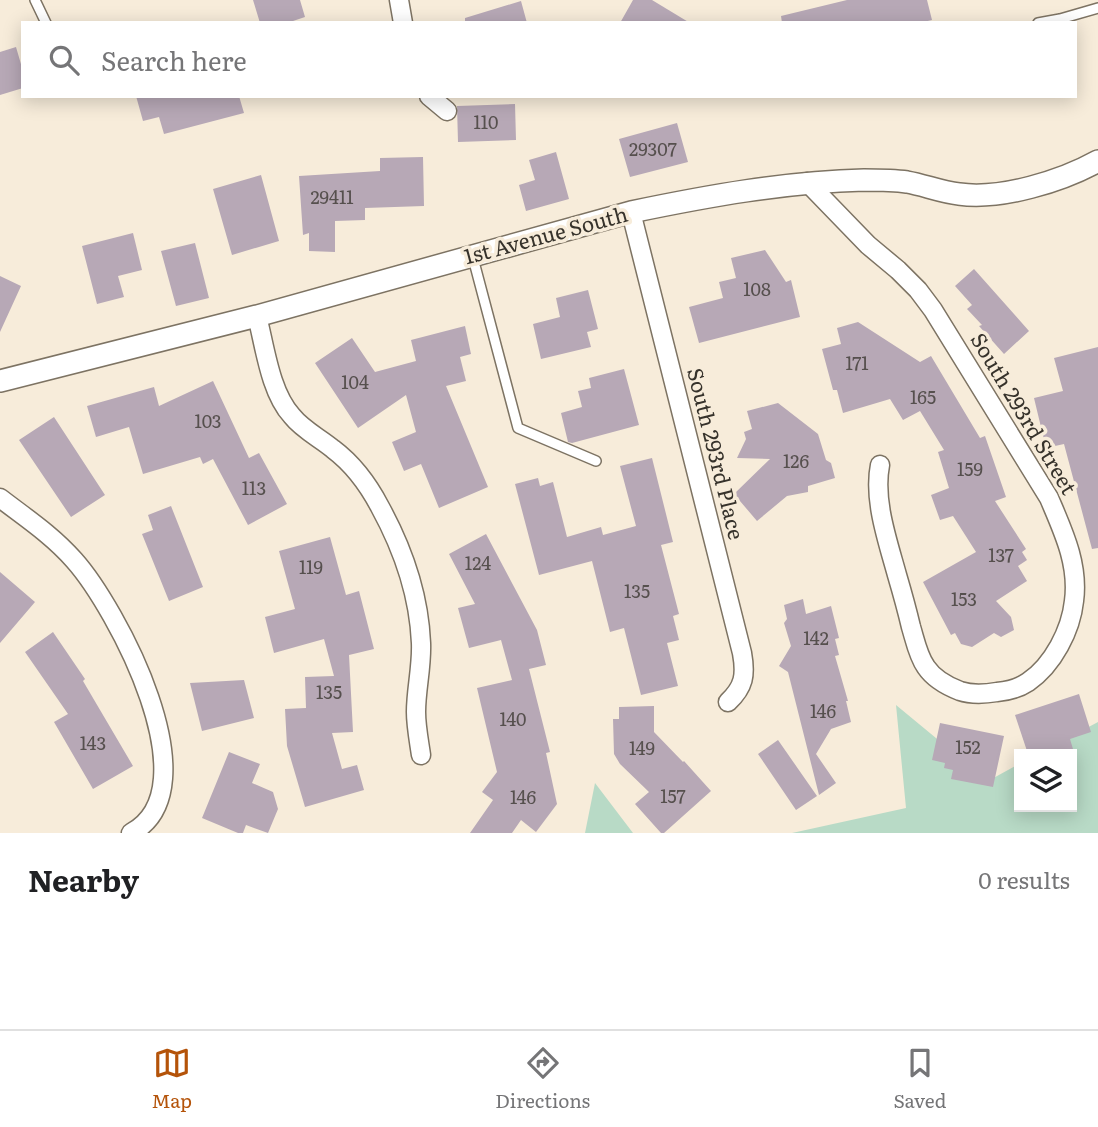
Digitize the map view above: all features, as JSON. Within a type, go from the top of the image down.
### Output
[{"type":"street","points":[[399,0],[403,21]]},
{"type":"street","points":[[431,98],[447,111]]},
{"type":"street","name":"1st Avenue South","points":[[0,381],[257,316],[631,212],[700,198],[807,182],[884,180],[980,196],[1036,185],[1080,171],[1098,161]]},
{"type":"street","name":"South 293rd Street","points":[[807,182],[868,245],[918,290],[1049,498],[1063,531],[1075,575],[1074,600],[1059,645],[1045,667],[1029,681],[1019,687],[994,693],[969,693],[935,678],[925,667],[887,537],[877,489],[880,466]]},
{"type":"street","name":"South 293rd Place","points":[[631,212],[742,653],[744,664],[740,691],[728,702]]},
{"type":"street","points":[[257,316],[274,383],[285,407],[300,424],[335,451],[364,480],[379,504],[402,554],[412,582],[419,622],[421,670],[416,713],[421,755]]},
{"type":"street","points":[[0,498],[53,538],[76,561],[113,618],[148,695],[162,740],[163,783],[160,798],[151,816],[131,833]]},
{"type":"lane","points":[[36,0],[45,21]]},
{"type":"lane","points":[[1049,21],[1098,8]]},
{"type":"lane","points":[[472,256],[518,428],[596,461]]},
{"type":"green space","points":[[896,705],[988,781],[1014,767],[1014,812],[1077,812],[1077,749],[1047,749],[1098,722],[1098,833],[792,833],[906,808]]},
{"type":"green space","points":[[595,783],[633,833],[585,833]]},
{"type":"building","points":[[253,0],[300,0],[305,17],[293,21],[259,21]]},
{"type":"building","points":[[633,0],[652,0],[687,21],[621,21]]},
{"type":"building","points":[[847,0],[927,0],[932,20],[782,21],[781,16]]},
{"type":"building","points":[[521,1],[526,21],[465,21],[465,18]]},
{"type":"building","points":[[16,47],[21,64],[21,89],[0,95],[0,52]]},
{"type":"building","points":[[137,98],[240,98],[244,113],[164,134],[159,117],[143,121]]},
{"type":"building","points":[[515,104],[516,140],[458,142],[457,106]]},
{"type":"building","points":[[677,123],[688,162],[630,177],[619,139]]},
{"type":"building","points":[[556,152],[569,199],[526,211],[519,185],[535,180],[529,160]]},
{"type":"building","points":[[423,157],[424,206],[365,208],[365,220],[335,221],[335,252],[309,251],[309,233],[303,235],[299,176],[380,171],[380,158]]},
{"type":"building","points":[[261,175],[279,241],[232,255],[213,189]]},
{"type":"building","points":[[133,233],[142,270],[118,276],[124,297],[97,304],[82,246]]},
{"type":"building","points":[[195,243],[209,298],[176,306],[161,251]]},
{"type":"building","points":[[765,250],[786,282],[791,280],[800,317],[699,343],[689,307],[723,298],[719,282],[736,278],[731,258]]},
{"type":"building","points":[[974,269],[1029,331],[1004,354],[979,326],[982,325],[967,309],[972,305],[955,286]]},
{"type":"building","points":[[0,276],[21,286],[0,332]]},
{"type":"building","points":[[588,290],[598,329],[587,332],[591,347],[541,359],[533,324],[560,317],[556,298]]},
{"type":"building","points":[[858,322],[920,362],[931,356],[980,438],[985,436],[1006,497],[995,501],[1026,549],[1022,552],[1027,560],[1018,566],[1027,581],[996,601],[1011,617],[1014,630],[1001,637],[994,633],[972,647],[961,644],[955,633],[951,635],[923,582],[976,552],[953,516],[940,520],[931,495],[949,488],[938,452],[944,450],[920,411],[903,420],[890,399],[843,413],[837,390],[833,390],[822,349],[841,344],[837,328]]},
{"type":"building","points":[[465,326],[471,354],[460,357],[466,381],[446,386],[488,487],[439,508],[421,464],[404,471],[392,442],[416,432],[406,395],[358,428],[315,363],[352,338],[375,372],[416,361],[411,340]]},
{"type":"building","points":[[1098,347],[1098,548],[1092,549],[1064,444],[1046,448],[1034,398],[1063,391],[1054,358]]},
{"type":"building","points":[[624,369],[639,425],[568,442],[561,413],[582,407],[578,391],[591,388],[589,378]]},
{"type":"building","points":[[213,381],[249,458],[259,453],[287,504],[248,525],[213,459],[203,464],[200,457],[143,474],[129,427],[96,437],[87,406],[154,387],[159,406]]},
{"type":"building","points":[[778,403],[818,434],[835,478],[808,486],[808,492],[787,496],[757,521],[734,494],[770,459],[737,458],[746,439],[744,432],[752,429],[747,411]]},
{"type":"building","points":[[54,417],[105,495],[71,517],[19,440]]},
{"type":"building","points":[[652,458],[673,542],[661,545],[679,614],[673,616],[679,640],[667,643],[678,686],[641,695],[624,628],[610,632],[592,561],[539,575],[515,484],[538,478],[540,486],[553,482],[567,537],[601,527],[603,535],[636,526],[620,466]]},
{"type":"building","points":[[171,506],[203,587],[169,601],[142,534],[153,530],[148,515]]},
{"type":"building","points":[[486,534],[537,630],[546,665],[529,669],[550,752],[546,753],[557,804],[536,832],[521,820],[512,833],[470,833],[493,800],[482,792],[497,772],[477,688],[512,680],[501,640],[469,648],[458,608],[475,604],[449,554]]},
{"type":"building","points":[[330,537],[346,595],[359,591],[374,649],[349,655],[353,732],[332,733],[342,769],[357,765],[364,790],[305,807],[287,746],[285,709],[306,708],[305,677],[334,676],[324,639],[274,653],[265,617],[295,609],[279,551]]},
{"type":"building","points":[[0,572],[35,602],[0,643]]},
{"type":"building","points":[[803,599],[806,614],[831,606],[839,638],[835,639],[839,655],[835,656],[851,722],[831,729],[816,754],[836,783],[819,795],[788,672],[779,666],[791,646],[784,623],[787,619],[784,605]]},
{"type":"building","points":[[53,632],[85,679],[83,681],[133,766],[93,789],[54,722],[68,714],[25,652]]},
{"type":"building","points":[[244,680],[254,718],[202,731],[190,683]]},
{"type":"building","points":[[1079,694],[1091,732],[1070,739],[1073,749],[1026,749],[1015,715]]},
{"type":"building","points":[[654,706],[654,732],[711,791],[664,833],[661,833],[635,804],[649,792],[620,764],[614,754],[613,719],[619,719],[619,707]]},
{"type":"building","points":[[940,723],[1004,736],[993,787],[951,779],[953,770],[944,768],[945,763],[932,760]]},
{"type":"building","points":[[778,740],[817,796],[796,810],[758,754]]},
{"type":"building","points":[[229,752],[260,764],[252,783],[273,792],[278,809],[268,833],[246,825],[243,833],[238,833],[202,818]]}]
